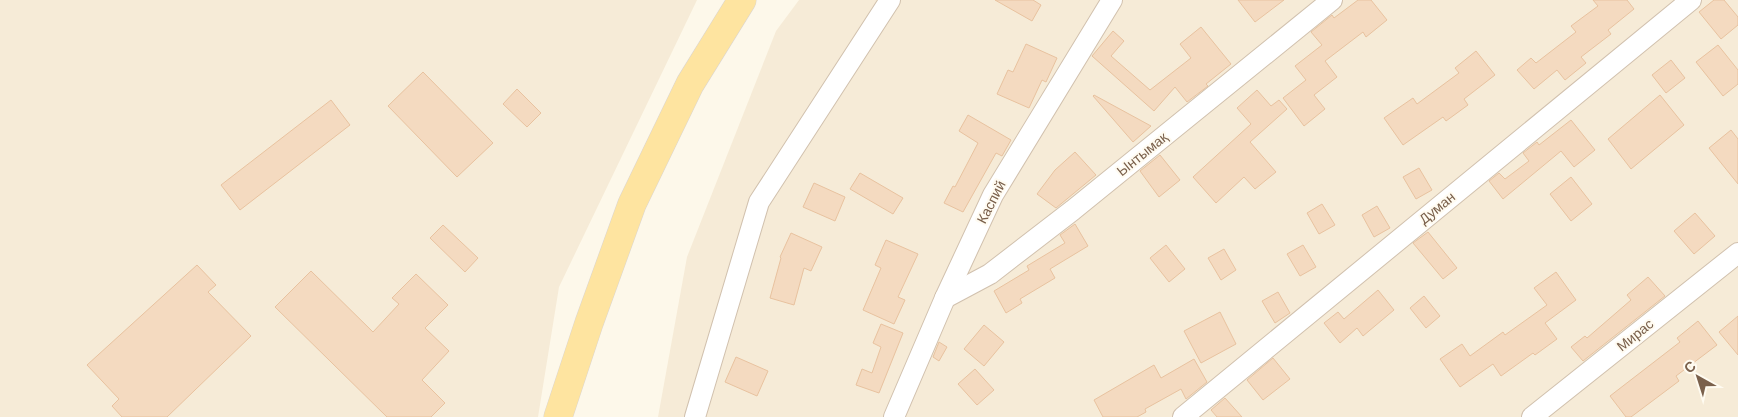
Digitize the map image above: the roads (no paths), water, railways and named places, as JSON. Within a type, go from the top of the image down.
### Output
[{"type":"main road","points":[[558,417],[589,323],[632,204],[690,84],[742,0]]},
{"type":"street","points":[[694,417],[759,202],[890,0]]},
{"type":"street","name":"Каспий","points":[[894,417],[945,298],[993,194],[1112,0]]},
{"type":"street","name":"Ынтымақ","points":[[945,298],[990,274],[1332,0]]},
{"type":"street","name":"Думан","points":[[1183,417],[1691,0]]},
{"type":"street","name":"Мирас","points":[[1532,417],[1738,253]]}]
